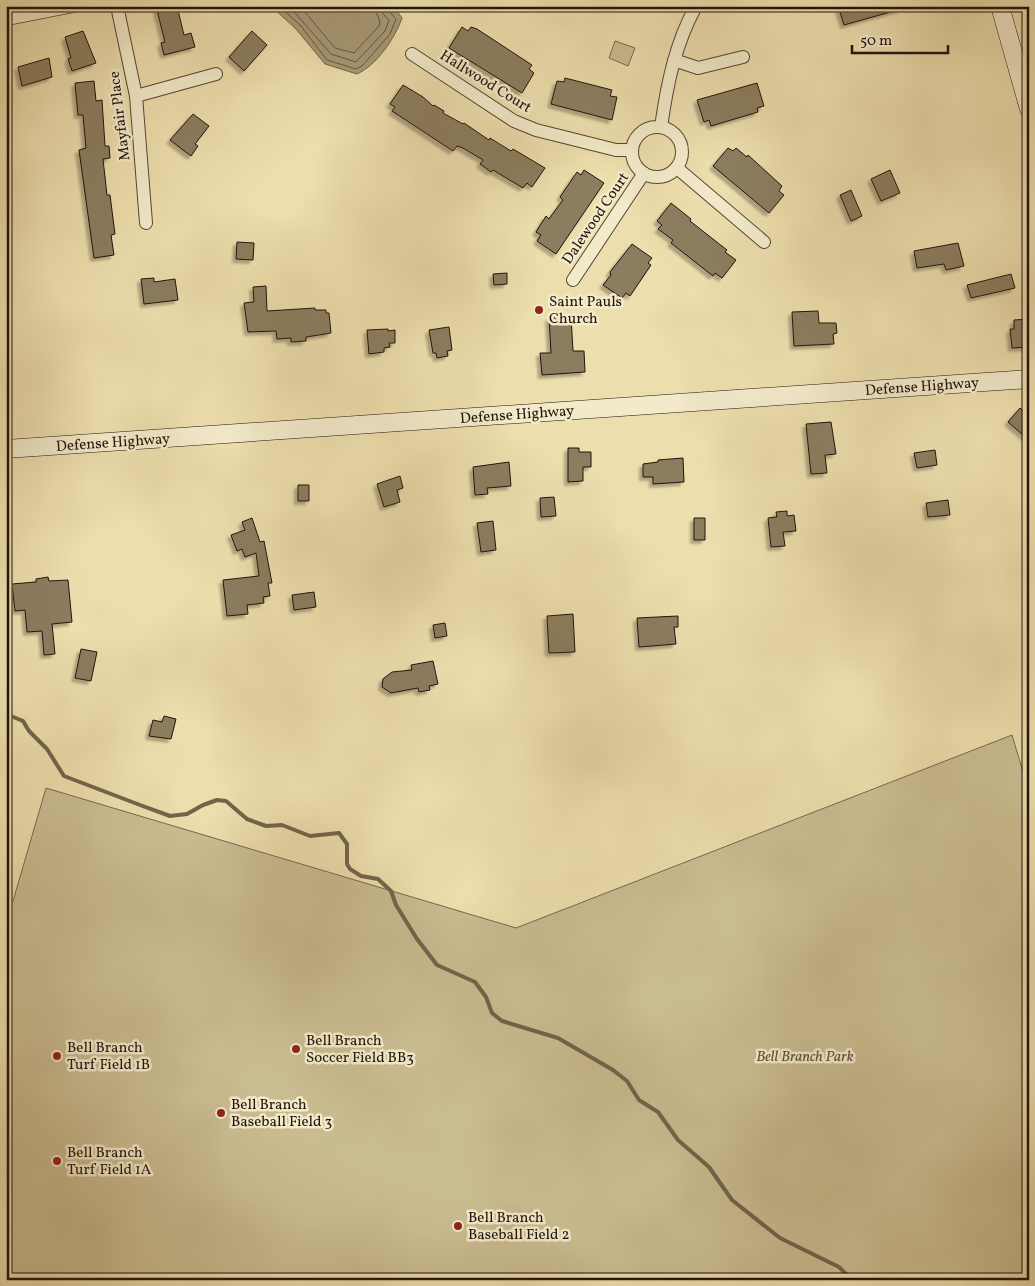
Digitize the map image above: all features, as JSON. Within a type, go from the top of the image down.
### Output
[{"type":"main road","points":[[1000,6],[1029,109]]},
{"type":"main road","name":"Defense Highway","points":[[6,449],[1029,379]]},
{"type":"street","points":[[7,19],[73,6]]},
{"type":"street","name":"Mayfair Place","points":[[117,6],[136,96],[146,223]]},
{"type":"street","points":[[662,127],[667,85],[674,60],[696,6]]},
{"type":"street","name":"Hallwood Court","points":[[412,54],[514,121],[536,130],[616,150],[632,150]]},
{"type":"street","points":[[674,60],[698,68],[743,57]]},
{"type":"street","points":[[136,96],[216,74]]},
{"type":"street","points":[[653,127],[662,127],[670,130],[681,141],[683,150],[677,168],[663,176],[644,174],[633,160],[632,150],[639,134],[653,127]]},
{"type":"street","points":[[677,168],[764,242]]},
{"type":"street","name":"Dalewood Court","points":[[573,280],[644,174]]},
{"type":"green space","points":[[615,41],[635,48],[628,66],[609,58]]},
{"type":"green space","name":"Bell Branch Park","points":[[1012,735],[1029,792],[1029,1280],[6,1280],[6,925],[46,788],[516,928]]},
{"type":"water","points":[[271,6],[389,6],[397,11],[402,18],[395,34],[378,58],[357,74],[325,64],[296,29]]},
{"type":"building","points":[[156,6],[177,6],[184,35],[191,33],[195,47],[164,55],[161,43],[165,42]]},
{"type":"building","points":[[838,6],[900,6],[901,9],[844,25]]},
{"type":"building","points":[[462,27],[468,31],[471,27],[477,29],[532,65],[529,69],[534,73],[522,93],[449,48]]},
{"type":"building","points":[[83,31],[96,63],[72,71],[68,59],[71,58],[65,37]]},
{"type":"building","points":[[252,31],[267,45],[244,71],[229,57]]},
{"type":"building","points":[[49,58],[52,77],[22,86],[18,67]]},
{"type":"building","points":[[565,78],[612,90],[610,96],[617,97],[612,120],[551,104],[557,81],[564,82]]},
{"type":"building","points":[[94,81],[96,101],[102,100],[105,146],[109,146],[110,158],[103,159],[107,195],[110,195],[115,234],[111,235],[114,255],[94,258],[79,150],[86,148],[83,115],[78,115],[75,83]]},
{"type":"building","points":[[757,83],[764,106],[757,108],[758,112],[711,126],[709,120],[704,122],[697,100]]},
{"type":"building","points":[[403,85],[423,97],[433,106],[444,111],[443,113],[464,123],[489,140],[490,138],[511,151],[513,149],[545,168],[532,187],[527,183],[523,188],[493,170],[491,172],[480,164],[483,160],[463,148],[457,146],[453,151],[392,111],[395,107],[390,104]]},
{"type":"building","points":[[193,114],[209,126],[195,144],[198,146],[191,156],[170,140]]},
{"type":"building","points":[[728,148],[733,151],[736,148],[747,157],[748,155],[782,186],[779,191],[784,195],[769,213],[713,166]]},
{"type":"building","points":[[584,170],[604,183],[556,254],[537,241],[541,235],[536,232],[546,216],[549,219],[563,200],[560,197],[577,172],[581,175]]},
{"type":"building","points":[[890,170],[900,193],[881,201],[871,179]]},
{"type":"building","points":[[851,190],[862,216],[851,221],[840,195]]},
{"type":"building","points":[[671,203],[691,219],[690,221],[727,250],[725,252],[736,260],[722,278],[715,273],[713,276],[671,243],[673,240],[658,229],[662,225],[657,221]]},
{"type":"building","points":[[237,242],[254,243],[253,260],[236,259]]},
{"type":"building","points":[[958,243],[964,266],[946,270],[944,264],[917,268],[914,251]]},
{"type":"building","points":[[632,244],[652,258],[648,263],[651,265],[630,296],[626,293],[622,298],[603,285],[611,275],[610,272]]},
{"type":"building","points":[[507,273],[507,284],[494,285],[493,274]]},
{"type":"building","points":[[1011,274],[1015,288],[971,298],[967,285]]},
{"type":"building","points":[[154,278],[154,282],[175,279],[178,300],[144,304],[141,279]]},
{"type":"building","points":[[266,286],[267,311],[315,308],[315,310],[326,310],[326,313],[329,313],[331,333],[306,337],[306,341],[291,342],[291,338],[277,339],[276,331],[248,332],[244,303],[254,302],[253,287]]},
{"type":"building","points":[[818,311],[819,323],[836,323],[837,333],[833,334],[834,344],[794,346],[792,312]]},
{"type":"building","points":[[571,317],[573,351],[584,351],[585,372],[542,375],[540,353],[551,353],[549,318]]},
{"type":"building","points":[[1029,319],[1029,347],[1012,348],[1010,329],[1014,329],[1014,320]]},
{"type":"building","points":[[449,327],[452,350],[447,351],[448,356],[437,358],[436,353],[433,353],[429,330]]},
{"type":"building","points":[[388,329],[388,331],[395,330],[395,343],[389,343],[390,347],[384,348],[384,352],[369,354],[367,330]]},
{"type":"building","points":[[1020,408],[1029,416],[1029,440],[1008,422]]},
{"type":"building","points":[[831,422],[836,454],[825,455],[827,473],[811,474],[806,424]]},
{"type":"building","points":[[568,448],[579,448],[579,452],[591,452],[591,467],[583,467],[583,481],[568,482]]},
{"type":"building","points":[[935,450],[937,465],[917,468],[914,453]]},
{"type":"building","points":[[683,458],[684,482],[653,484],[653,477],[643,477],[643,464],[658,462],[658,460]]},
{"type":"building","points":[[509,462],[511,486],[487,488],[488,494],[475,495],[473,467]]},
{"type":"building","points":[[400,476],[403,488],[397,490],[400,502],[384,507],[377,484]]},
{"type":"building","points":[[298,485],[309,485],[309,501],[298,501]]},
{"type":"building","points":[[554,497],[556,516],[541,517],[540,498]]},
{"type":"building","points":[[948,500],[950,515],[928,517],[926,503]]},
{"type":"building","points":[[787,511],[787,516],[794,515],[796,531],[783,532],[785,546],[771,547],[768,518],[777,517],[776,512]]},
{"type":"building","points":[[252,518],[260,542],[264,541],[272,583],[268,583],[270,596],[263,597],[264,603],[247,605],[248,614],[227,616],[223,580],[259,576],[256,553],[245,557],[242,549],[237,551],[231,535],[245,530],[242,522]]},
{"type":"building","points":[[694,518],[705,518],[705,540],[694,540]]},
{"type":"building","points":[[493,521],[496,550],[481,552],[477,523]]},
{"type":"building","points":[[48,577],[49,581],[68,580],[72,622],[52,624],[55,654],[44,655],[42,631],[27,632],[25,610],[15,611],[12,584],[36,582],[36,579]]},
{"type":"building","points":[[314,592],[316,607],[294,610],[292,595]]},
{"type":"building","points":[[573,614],[575,652],[549,653],[547,616]]},
{"type":"building","points":[[678,616],[678,627],[674,627],[676,644],[639,647],[637,618]]},
{"type":"building","points":[[445,623],[447,636],[435,638],[433,625]]},
{"type":"building","points":[[81,649],[97,652],[91,681],[75,678]]},
{"type":"building","points":[[433,661],[438,684],[429,686],[430,690],[419,692],[418,688],[391,693],[382,687],[383,679],[392,672],[412,670],[411,665]]},
{"type":"building","points":[[164,716],[176,719],[171,739],[149,736],[153,720],[162,722]]},
{"type":"waterway","points":[[6,313],[6,325]]},
{"type":"waterway","points":[[6,714],[23,721],[29,731],[47,749],[64,776],[170,816],[187,814],[217,800],[226,801],[247,819],[266,826],[282,825],[310,836],[339,833],[347,844],[347,864],[350,869],[361,876],[378,879],[391,891],[396,905],[417,939],[437,965],[475,982],[486,997],[492,1013],[502,1021],[558,1038],[613,1070],[627,1081],[639,1100],[658,1112],[678,1140],[709,1167],[732,1200],[780,1238],[839,1267],[852,1280]]},
{"type":"place","name":"Saint Pauls Church","points":[[539,310]]},
{"type":"place","name":"Bell Branch Soccer Field BB3","points":[[296,1049]]},
{"type":"place","name":"Bell Branch Turf Field 1B","points":[[57,1056]]},
{"type":"place","name":"Bell Branch Baseball Field 3","points":[[221,1113]]},
{"type":"place","name":"Bell Branch Turf Field 1A","points":[[57,1161]]},
{"type":"place","name":"Bell Branch Baseball Field 2","points":[[458,1226]]}]
